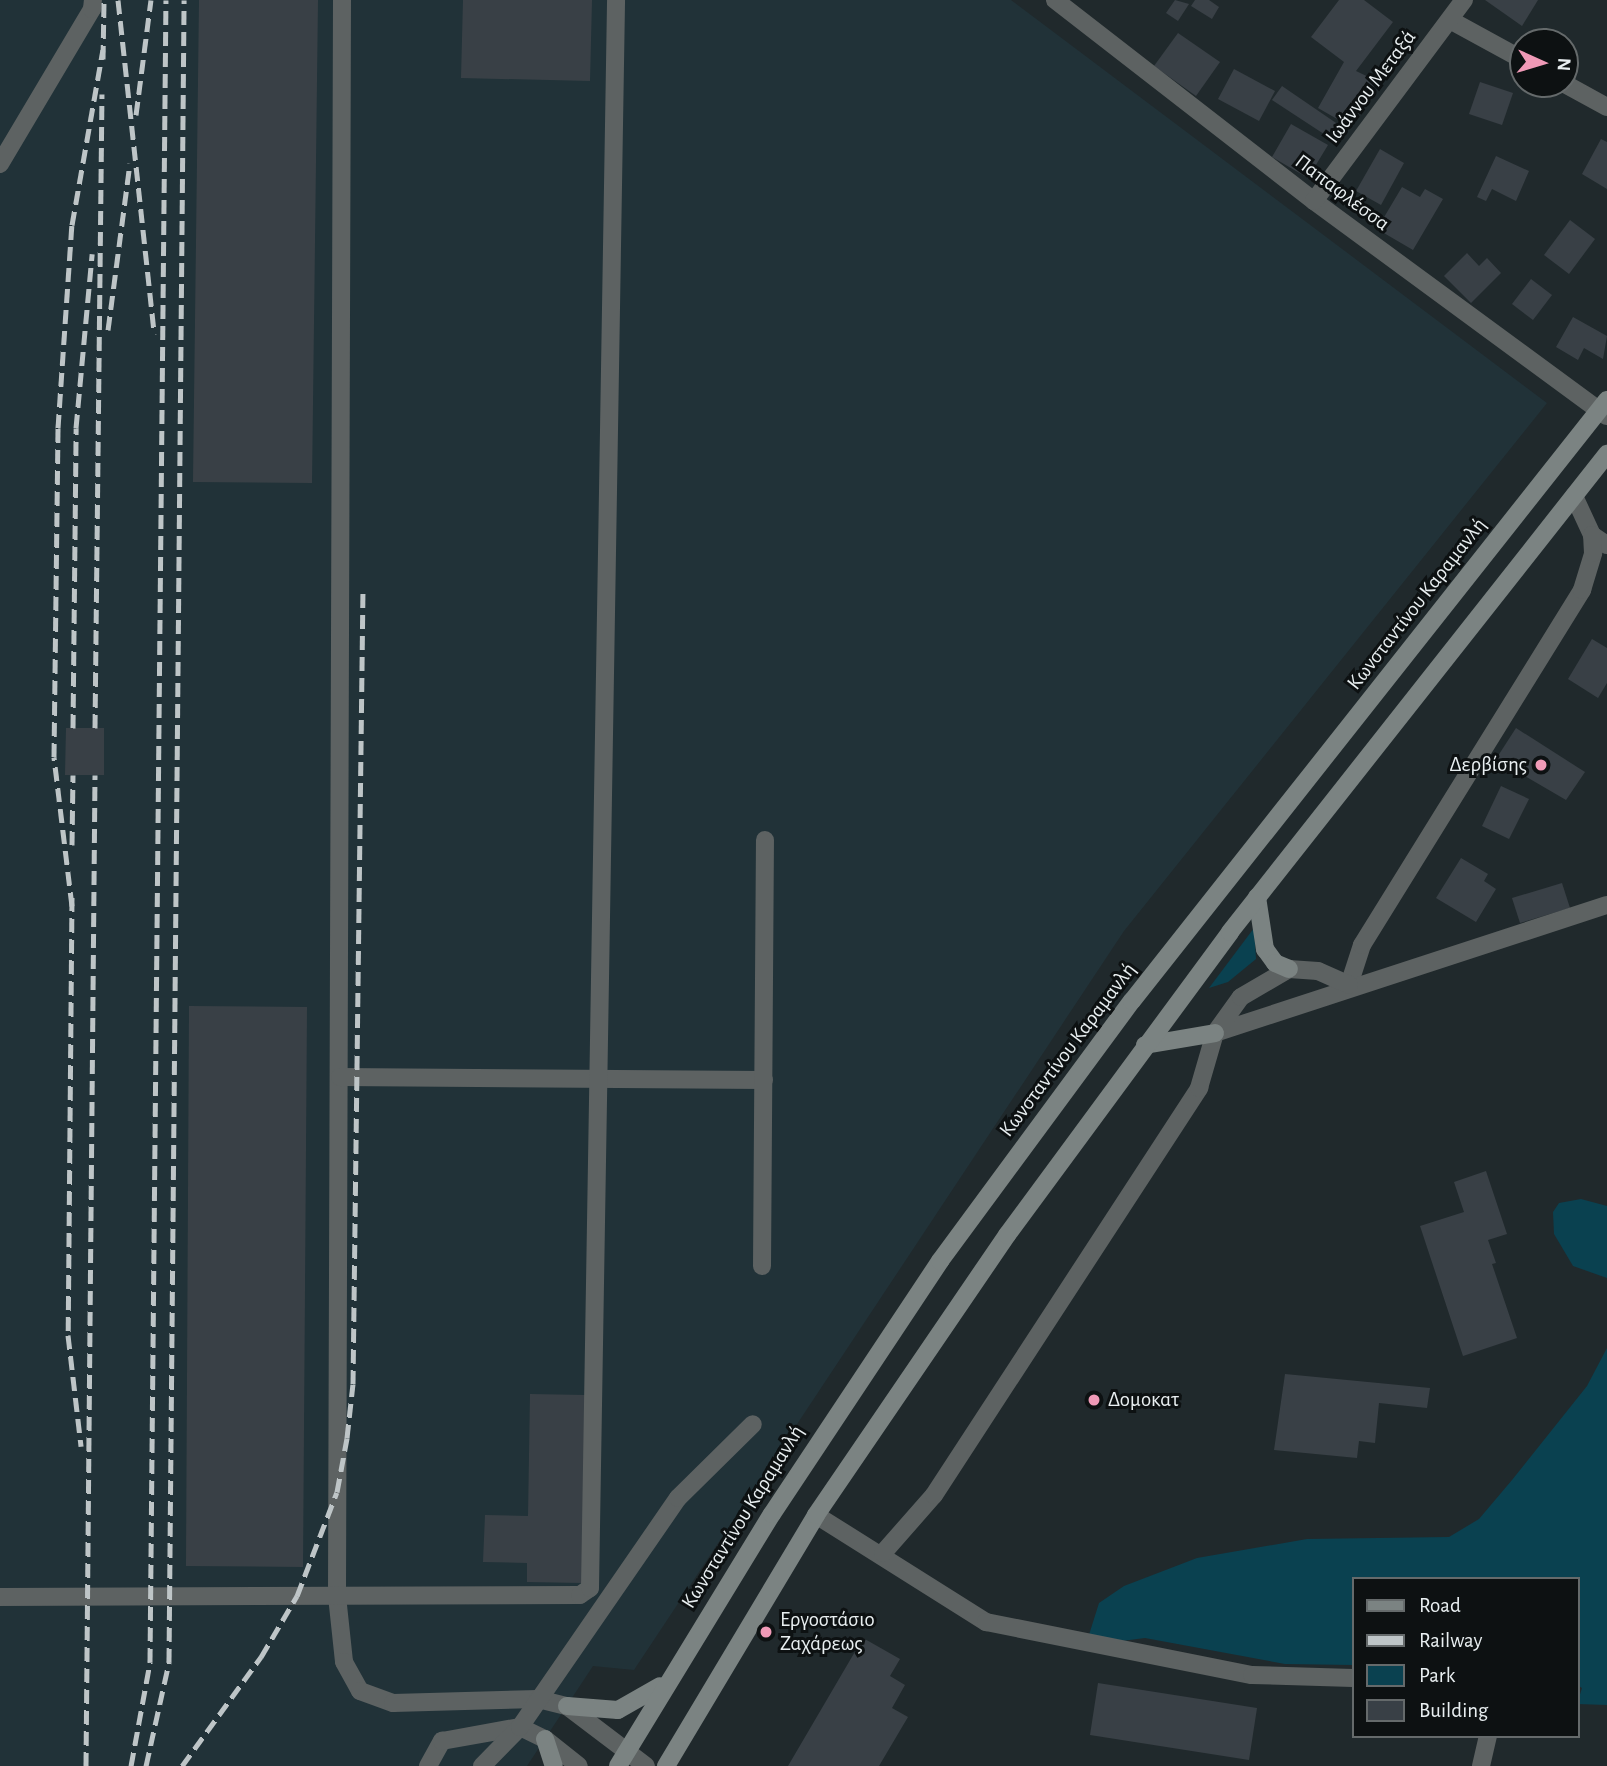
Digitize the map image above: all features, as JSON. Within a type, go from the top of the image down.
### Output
[{"type":"main road","name":"Κωνσταντίνου Καραμανλή","points":[[622,1758],[668,1679],[868,1367],[1067,1087],[1604,409]]},
{"type":"main road","points":[[666,1766],[816,1515],[905,1380],[1145,1045],[1257,897],[1607,454]]},
{"type":"main road","points":[[1257,897],[1265,949],[1275,963],[1289,969]]},
{"type":"main road","points":[[1145,1045],[1215,1033]]},
{"type":"main road","points":[[567,1706],[618,1710],[637,1702],[668,1679]]},
{"type":"main road","points":[[545,1739],[554,1766]]},
{"type":"street","points":[[0,164],[92,9],[93,0]]},
{"type":"street","points":[[342,0],[337,1596],[344,1662],[348,1675],[369,1697],[393,1703],[538,1699],[567,1706],[622,1758],[646,1766]]},
{"type":"street","points":[[0,1597],[580,1595],[590,1588],[601,1076],[616,0]]},
{"type":"street","name":"Παπαφλέσσα","points":[[1055,0],[1314,201],[1604,409]]},
{"type":"street","name":"Ιωάννου Μεταξά","points":[[1314,201],[1464,0]]},
{"type":"street","points":[[1450,20],[1509,52]]},
{"type":"street","points":[[1579,92],[1607,107]]},
{"type":"street","points":[[1349,985],[1362,945],[1582,590],[1600,540],[1574,496]]},
{"type":"street","points":[[762,1266],[765,840]]},
{"type":"street","points":[[1215,1033],[1243,1027],[1349,985],[1607,905]]},
{"type":"street","points":[[883,1553],[933,1495],[1199,1088],[1215,1033],[1241,997],[1289,969],[1318,971],[1349,985]]},
{"type":"street","points":[[340,1077],[601,1076],[764,1080]]},
{"type":"street","points":[[482,1766],[520,1727],[678,1498],[753,1424]]},
{"type":"street","points":[[816,1515],[883,1553],[967,1614],[999,1626],[1252,1675],[1352,1678]]},
{"type":"street","points":[[428,1766],[442,1741],[520,1727],[545,1739],[579,1766]]},
{"type":"street","points":[[1481,1766],[1488,1738]]},
{"type":"shaded area","points":[[0,0],[1011,0],[1547,403],[1124,931],[634,1670],[593,1666],[527,1766],[0,1766]]},
{"type":"green space","points":[[1254,928],[1256,959],[1228,982],[1209,988]]},
{"type":"green space","points":[[1581,1199],[1607,1206],[1607,1278],[1573,1266],[1554,1234],[1553,1212],[1559,1203]]},
{"type":"green space","points":[[1607,1348],[1607,1705],[1579,1704],[1582,1688],[1579,1686],[1579,1577],[1352,1577],[1352,1665],[1285,1664],[1145,1638],[1114,1642],[1088,1638],[1099,1603],[1124,1586],[1197,1558],[1307,1539],[1449,1537],[1479,1519],[1587,1386]]},
{"type":"building","points":[[199,0],[318,0],[312,483],[193,482]]},
{"type":"building","points":[[463,0],[592,0],[590,81],[461,78]]},
{"type":"building","points":[[1175,0],[1189,4],[1178,21],[1166,13]]},
{"type":"building","points":[[1195,0],[1209,0],[1219,7],[1212,19],[1191,6]]},
{"type":"building","points":[[1339,0],[1364,0],[1393,22],[1356,71],[1377,81],[1351,127],[1318,108],[1344,62],[1311,37]]},
{"type":"building","points":[[1485,0],[1538,0],[1522,26]]},
{"type":"building","points":[[1178,33],[1220,62],[1196,96],[1154,66]]},
{"type":"building","points":[[1234,69],[1275,91],[1259,121],[1218,99]]},
{"type":"building","points":[[1480,82],[1509,92],[1509,98],[1511,98],[1502,125],[1469,114]]},
{"type":"building","points":[[1282,86],[1339,125],[1330,138],[1272,100]]},
{"type":"building","points":[[1291,124],[1328,145],[1308,178],[1272,157]]},
{"type":"building","points":[[1601,139],[1607,142],[1607,189],[1582,174]]},
{"type":"building","points":[[1380,149],[1404,163],[1381,205],[1356,191]]},
{"type":"building","points":[[1496,156],[1529,171],[1516,201],[1492,189],[1486,201],[1477,197]]},
{"type":"building","points":[[1402,187],[1420,197],[1425,189],[1443,199],[1413,250],[1377,229]]},
{"type":"building","points":[[1570,220],[1595,239],[1569,274],[1544,255]]},
{"type":"building","points":[[1467,253],[1479,266],[1487,258],[1501,273],[1471,303],[1444,276]]},
{"type":"building","points":[[1531,279],[1552,295],[1533,320],[1512,304]]},
{"type":"building","points":[[1573,317],[1607,336],[1603,359],[1584,348],[1578,360],[1556,347]]},
{"type":"building","points":[[1592,639],[1607,648],[1607,683],[1598,698],[1568,679]]},
{"type":"building","points":[[66,728],[104,728],[104,775],[65,775]]},
{"type":"building","name":"Δερβίσης","points":[[1516,728],[1585,772],[1566,800],[1496,759]]},
{"type":"building","points":[[1501,786],[1529,799],[1509,839],[1482,826]]},
{"type":"building","points":[[1461,858],[1488,874],[1484,881],[1496,889],[1476,922],[1436,898]]},
{"type":"building","points":[[1562,883],[1570,908],[1520,923],[1512,898]]},
{"type":"building","points":[[189,1006],[307,1007],[303,1567],[186,1566]]},
{"type":"building","points":[[1486,1171],[1507,1234],[1488,1240],[1496,1263],[1492,1264],[1517,1338],[1463,1356],[1420,1226],[1464,1212],[1454,1182]]},
{"type":"building","points":[[1285,1374],[1430,1388],[1427,1408],[1379,1403],[1375,1443],[1359,1441],[1357,1458],[1274,1450]]},
{"type":"building","points":[[530,1394],[586,1395],[582,1583],[527,1582],[527,1563],[483,1562],[485,1515],[528,1516]]},
{"type":"building","points":[[863,1638],[900,1659],[890,1676],[905,1685],[892,1708],[908,1717],[879,1766],[788,1766]]},
{"type":"building","points":[[1098,1683],[1257,1708],[1249,1760],[1090,1735]]},
{"type":"railway","points":[[103,59],[104,0]]},
{"type":"railway","points":[[118,0],[154,334]]},
{"type":"railway","points":[[136,115],[151,0]]},
{"type":"railway","points":[[131,1766],[150,1662],[166,0]]},
{"type":"railway","points":[[146,1766],[169,1662],[184,0]]},
{"type":"railway","points":[[72,906],[54,757],[58,428],[72,225],[103,50]]},
{"type":"railway","points":[[95,728],[102,94]]},
{"type":"railway","points":[[108,330],[130,163]]},
{"type":"railway","points":[[73,728],[76,428],[92,254]]},
{"type":"railway","points":[[182,1766],[261,1657],[297,1596],[337,1492],[347,1438],[353,1384],[363,592]]},
{"type":"railway","points":[[72,845],[73,775]]},
{"type":"railway","points":[[86,1766],[95,775]]},
{"type":"railway","points":[[72,897],[68,1335],[81,1446]]},
{"type":"place","name":"Δερβίσης","points":[[1541,765]]},
{"type":"place","name":"Δομοκατ","points":[[1094,1400]]},
{"type":"place","name":"Εργοστάσιο Ζαχάρεως","points":[[766,1632]]}]
